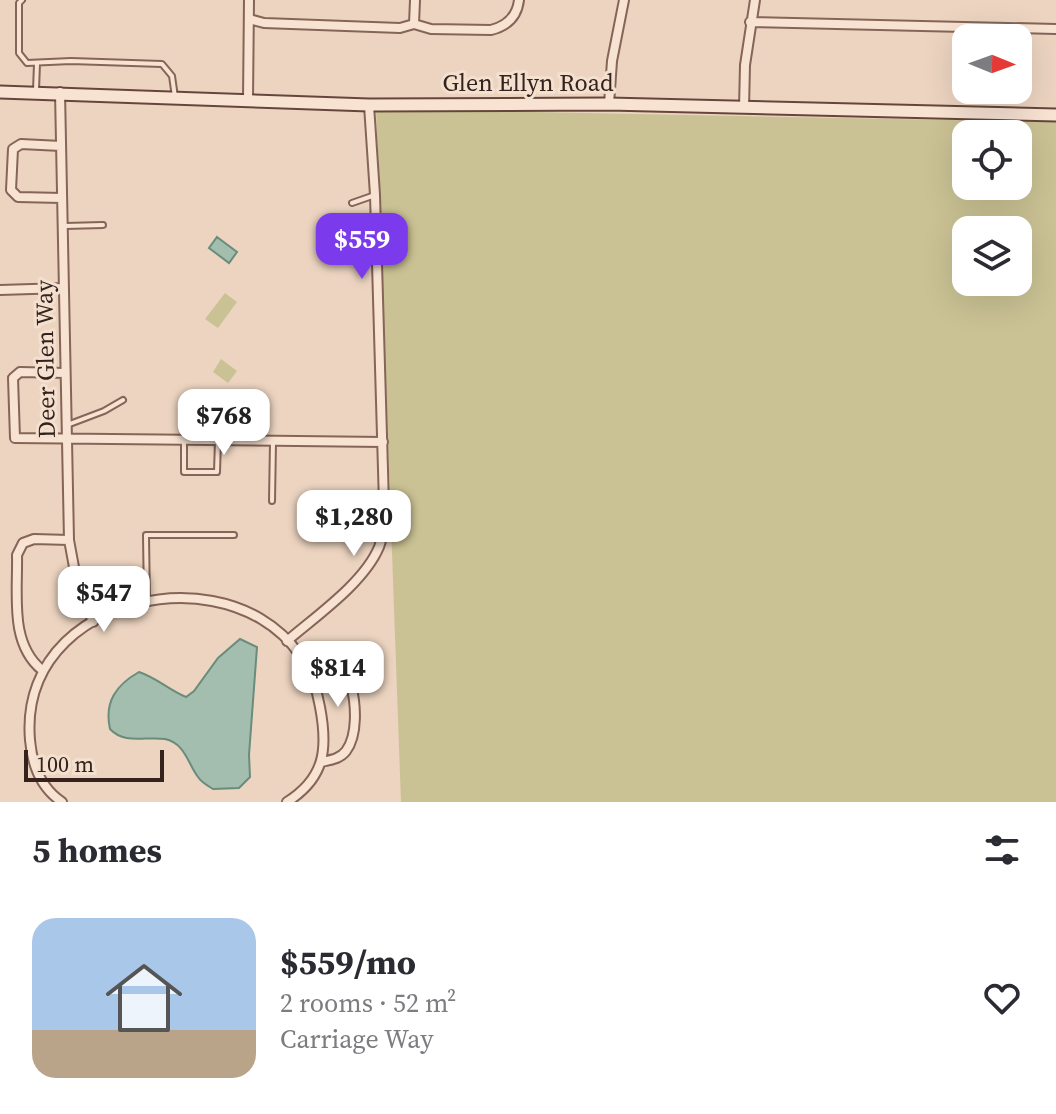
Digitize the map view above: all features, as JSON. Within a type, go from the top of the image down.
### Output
[{"type":"street","points":[[248,99],[249,0]]},
{"type":"street","points":[[414,24],[415,0]]},
{"type":"street","points":[[249,19],[264,23],[400,28],[414,24],[431,29],[491,30],[512,20],[519,0]]},
{"type":"street","points":[[609,104],[612,61],[624,0]]},
{"type":"street","points":[[744,108],[750,22],[755,0]]},
{"type":"street","points":[[750,22],[1056,29]]},
{"type":"street","name":"Glen Ellyn Road","points":[[0,92],[369,105],[609,104],[1056,115]]},
{"type":"street","name":"Deer Glen Way","points":[[60,92],[69,540],[76,578],[93,622]]},
{"type":"street","points":[[287,641],[358,577],[380,545],[384,518],[383,442],[369,105]]},
{"type":"street","points":[[61,146],[21,144],[13,149],[11,190],[18,197],[62,198]]},
{"type":"street","points":[[0,290],[64,288]]},
{"type":"street","points":[[65,373],[20,372],[13,378],[15,438],[383,442]]},
{"type":"street","points":[[42,670],[29,659],[20,641],[17,555],[23,543],[34,539],[69,540]]},
{"type":"street","points":[[62,802],[52,799],[38,775],[30,749],[30,705],[42,670],[62,644],[93,622],[147,602],[182,597],[231,604],[254,614],[287,641],[306,668],[319,701],[323,724],[321,762],[300,798],[287,802]]},
{"type":"street","points":[[306,668],[322,667],[351,685],[354,694],[354,727],[346,751],[335,759],[321,762]]},
{"type":"lane","points":[[22,0],[17,15],[19,53],[27,63],[162,64],[172,76],[175,97]]},
{"type":"lane","points":[[36,92],[37,64]]},
{"type":"lane","points":[[0,86],[0,92]]},
{"type":"lane","points":[[352,203],[375,195]]},
{"type":"lane","points":[[62,226],[103,225]]},
{"type":"lane","points":[[67,425],[123,400]]},
{"type":"lane","points":[[184,441],[184,472],[217,472],[218,441]]},
{"type":"lane","points":[[272,501],[273,442]]},
{"type":"lane","points":[[147,602],[146,535],[234,535]]},
{"type":"shaded area","points":[[376,109],[952,120],[952,200],[1032,200],[1032,122],[1056,122],[1056,802],[401,802]]},
{"type":"shaded area","points":[[217,237],[237,252],[229,263],[209,248]]},
{"type":"shaded area","points":[[225,293],[237,302],[218,328],[205,319]]},
{"type":"shaded area","points":[[221,359],[237,371],[228,383],[213,372]]},
{"type":"shaded area","points":[[240,639],[257,647],[250,777],[239,788],[213,789],[205,784],[182,749],[172,741],[122,737],[110,729],[110,703],[118,689],[131,677],[139,672],[186,697],[218,658]]}]
